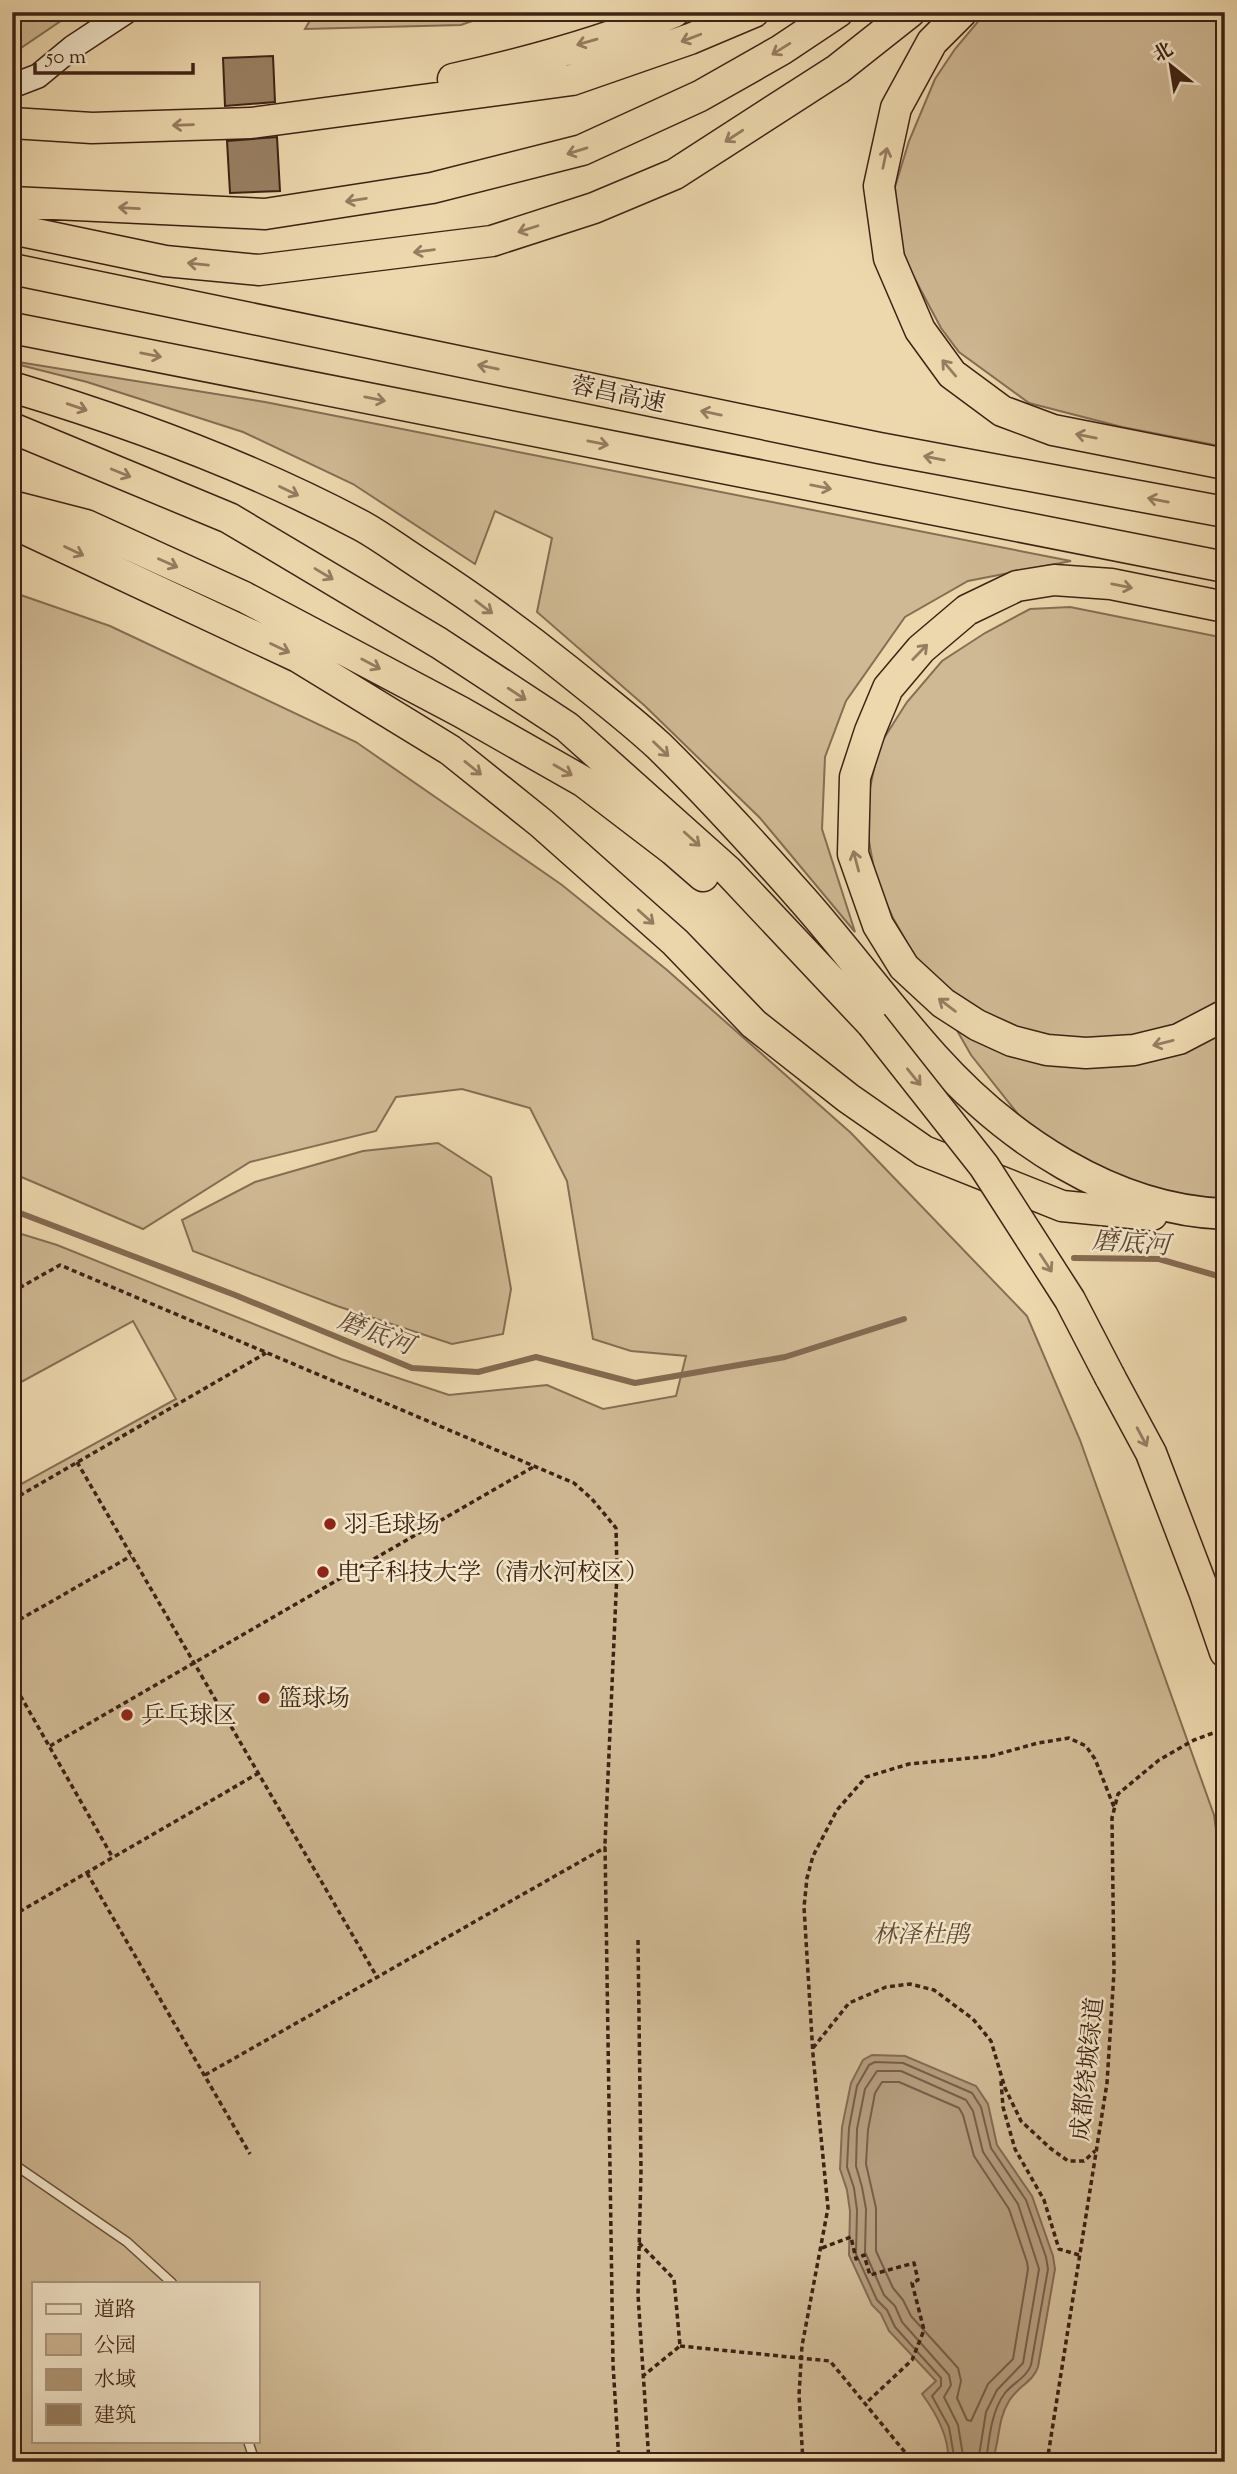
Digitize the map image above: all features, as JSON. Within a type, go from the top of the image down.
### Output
[{"type":"highway","points":[[251,123],[486,72],[639,27],[674,12]]},
{"type":"highway","points":[[12,123],[92,128],[251,123],[572,80],[690,39],[754,12]]},
{"type":"highway","points":[[12,202],[265,214],[432,188],[582,150],[700,96],[781,50],[838,12]]},
{"type":"highway","points":[[12,229],[165,261],[259,270],[492,241],[594,208],[675,174],[838,69],[910,12]]},
{"type":"highway","points":[[962,12],[932,42],[896,108],[879,186],[889,258],[920,330],[951,374],[1002,411],[1053,430],[1225,464]]},
{"type":"highway","name":"蓉昌高速","points":[[12,269],[852,442],[1225,512]]},
{"type":"highway","points":[[12,328],[1225,567]]},
{"type":"highway","points":[[12,387],[74,405],[252,473],[365,527],[474,599],[566,669],[657,745],[755,845],[936,1060],[1019,1133],[1078,1173],[1116,1190],[1154,1203],[1225,1214]]},
{"type":"highway","points":[[12,428],[229,517],[439,643],[567,727],[728,871],[872,1024],[984,1166],[1070,1300],[1151,1453],[1225,1652]]},
{"type":"highway","points":[[12,506],[86,525],[244,597],[461,712],[584,782],[673,850],[872,1024]]},
{"type":"highway","points":[[12,523],[298,657],[450,750],[541,823],[675,943],[754,1024],[848,1098],[923,1151],[1062,1206],[1168,1217],[1225,1214]]},
{"type":"highway","points":[[1225,607],[1111,584],[1054,580],[1017,586],[967,610],[921,649],[888,688],[870,730],[855,777],[853,854],[878,925],[904,967],[943,1003],[977,1025],[1012,1041],[1047,1050],[1086,1053],[1134,1050],[1179,1039],[1225,1015]]},
{"type":"main road","points":[[12,86],[38,76],[74,47],[126,12]]},
{"type":"lane","points":[[12,2164],[127,2242],[171,2282]]},
{"type":"lane","points":[[248,2442],[255,2462]]},
{"type":"path","points":[[12,1292],[60,1265],[574,1483],[592,1499],[616,1528],[617,1572],[606,1847],[613,2364],[619,2462]]},
{"type":"path","points":[[12,1500],[266,1353]]},
{"type":"path","points":[[77,1462],[377,1977]]},
{"type":"path","points":[[50,1746],[534,1466]]},
{"type":"path","points":[[12,1624],[131,1556]]},
{"type":"path","points":[[12,1681],[113,1857]]},
{"type":"path","points":[[1114,1807],[1118,1794],[1159,1760],[1194,1740],[1216,1732]]},
{"type":"path","points":[[803,2462],[799,2395],[801,2358],[828,2208],[813,2049],[804,1906],[813,1856],[837,1810],[866,1777],[909,1764],[991,1756],[1038,1743],[1069,1738],[1086,1746],[1095,1759],[1114,1807]]},
{"type":"path","points":[[12,1916],[257,1774]]},
{"type":"path","name":"成都绕城绿道","points":[[1047,2462],[1107,2083],[1114,1972],[1111,1818],[1114,1807]]},
{"type":"path","points":[[205,2075],[606,1847]]},
{"type":"path","points":[[87,1873],[250,2154]]},
{"type":"path","points":[[638,1940],[641,2170],[638,2295],[649,2462]]},
{"type":"path","points":[[813,2049],[849,2003],[886,1987],[910,1984],[934,1990],[973,2019],[991,2041],[1005,2088],[1021,2121],[1068,2161],[1084,2161],[1096,2150]]},
{"type":"path","points":[[1000,2072],[1003,2107],[1015,2149],[1044,2200],[1059,2249],[1079,2255]]},
{"type":"path","points":[[821,2248],[851,2237],[856,2259],[864,2255],[870,2275],[914,2263],[918,2280],[912,2283],[924,2330],[912,2360],[865,2404]]},
{"type":"path","points":[[639,2243],[674,2279],[680,2346]]},
{"type":"path","points":[[643,2376],[680,2346],[830,2361],[914,2462]]},
{"type":"green space","points":[[12,12],[74,12],[12,54]]},
{"type":"green space","points":[[315,12],[495,13],[461,25],[305,29]]},
{"type":"green space","points":[[986,12],[1225,12],[1225,447],[1122,427],[1029,403],[959,352],[941,328],[899,249],[895,187],[909,141],[935,79],[955,49]]},
{"type":"green space","points":[[12,361],[265,402],[1071,561],[968,581],[905,617],[846,701],[825,757],[822,829],[855,932],[760,818],[645,706],[537,612],[552,538],[495,511],[475,564],[353,484],[243,432]]},
{"type":"green space","name":"林泽杜鹃","points":[[12,592],[110,626],[356,742],[562,885],[667,970],[851,1133],[1027,1316],[1080,1440],[1214,1815],[1225,1892],[1225,2462],[12,2462],[12,1489],[176,1399],[133,1321],[12,1387],[12,1231],[57,1245],[341,1359],[449,1395],[547,1385],[603,1409],[676,1396],[686,1356],[631,1351],[593,1339],[567,1181],[530,1108],[462,1089],[396,1097],[376,1131],[250,1162],[143,1229],[12,1173]]},
{"type":"green space","points":[[1070,607],[1225,638],[1225,1203],[1132,1184],[1066,1153],[1021,1118],[971,1055],[893,918],[876,881],[869,841],[868,797],[879,746],[907,702],[942,661],[985,633],[1030,609]]},
{"type":"green space","points":[[438,1143],[491,1177],[511,1289],[503,1334],[452,1344],[337,1306],[193,1251],[182,1220],[255,1182],[363,1151]]},
{"type":"water","points":[[872,2055],[905,2056],[976,2086],[988,2104],[997,2145],[1032,2196],[1053,2256],[1055,2269],[1038,2367],[1005,2408],[992,2462],[948,2462],[947,2444],[941,2426],[922,2394],[936,2381],[889,2331],[881,2314],[872,2305],[849,2255],[850,2211],[840,2169],[842,2127],[851,2083],[863,2060]]},
{"type":"building","points":[[273,56],[275,102],[225,106],[223,58]]},
{"type":"building","points":[[277,137],[280,191],[230,193],[227,141]]},
{"type":"waterway","name":"磨底河","points":[[12,1210],[235,1295],[412,1368],[478,1372],[536,1357],[635,1383],[785,1357],[904,1319]]},
{"type":"waterway","name":"磨底河","points":[[1074,1258],[1159,1259],[1225,1278]]},
{"type":"place","name":"羽毛球场","points":[[330,1524]]},
{"type":"place","name":"电子科技大学（清水河校区）","points":[[323,1572]]},
{"type":"place","name":"篮球场","points":[[264,1698]]},
{"type":"place","name":"乒乓球区","points":[[127,1715]]}]
